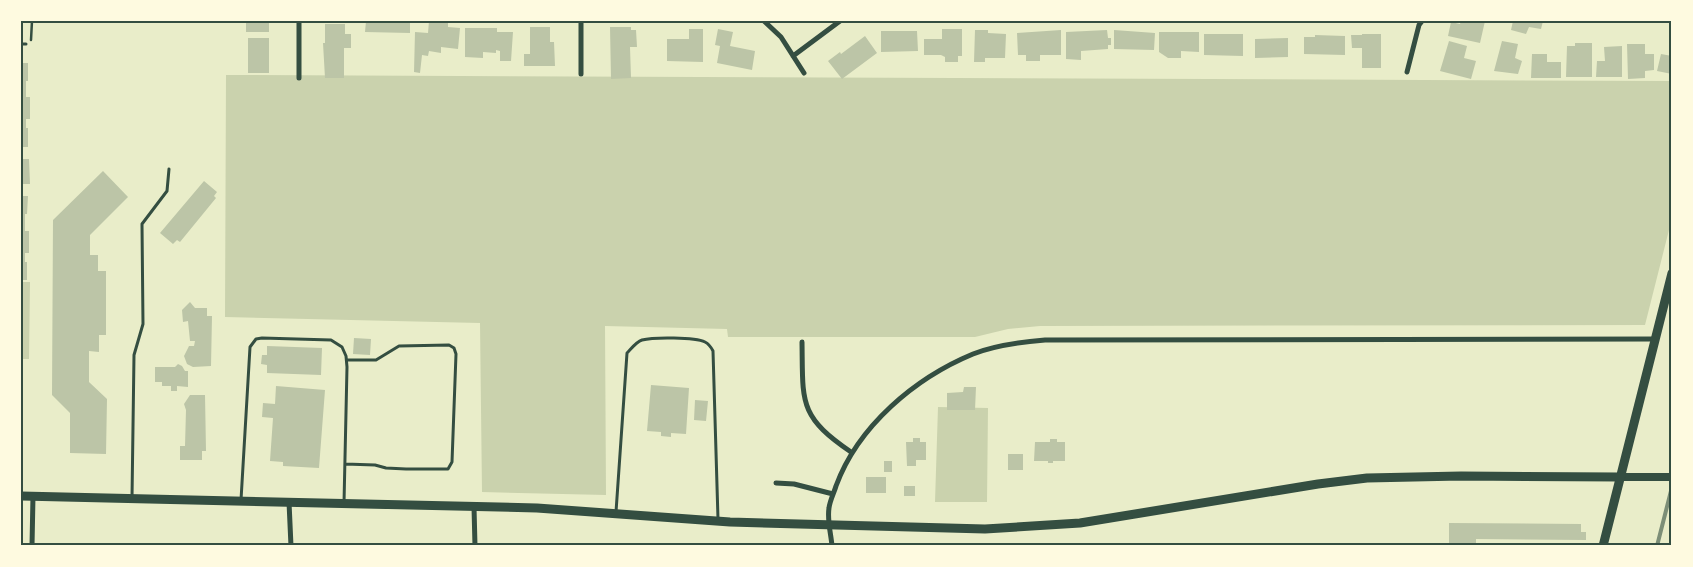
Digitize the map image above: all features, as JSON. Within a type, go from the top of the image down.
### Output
[{"type":"main road","points":[[1604,546],[1672,273]]},
{"type":"main road","points":[[21,496],[537,508],[718,522],[969,529],[1048,526],[1112,518],[1318,484],[1367,478],[1461,476],[1620,477]]},
{"type":"street","points":[[299,21],[299,78]]},
{"type":"street","points":[[581,21],[581,74]]},
{"type":"street","points":[[764,21],[781,37],[804,73]]},
{"type":"street","points":[[793,56],[840,21]]},
{"type":"street","points":[[1408,72],[1419,25],[1422,21]]},
{"type":"street","points":[[832,546],[828,508],[840,474],[866,432],[882,416],[931,376],[975,354],[1018,343],[1045,340],[1655,339]]},
{"type":"street","points":[[802,342],[803,393],[810,414],[819,427],[831,438],[852,452]]},
{"type":"street","points":[[1620,477],[1672,477]]},
{"type":"street","points":[[776,483],[794,484],[833,494]]},
{"type":"street","points":[[32,546],[33,496]]},
{"type":"street","points":[[288,502],[291,546]]},
{"type":"street","points":[[474,507],[475,546]]},
{"type":"lane","points":[[21,44],[26,44]]},
{"type":"lane","points":[[132,498],[134,355],[143,324],[142,224],[167,191],[169,169]]},
{"type":"lane","points":[[241,501],[250,347],[252,342],[262,338],[331,340],[342,347],[347,360],[344,504]]},
{"type":"lane","points":[[616,513],[627,353],[640,341],[655,338],[673,338],[704,342],[713,351],[715,362],[718,522]]},
{"type":"lane","points":[[345,464],[406,469],[448,469],[450,467],[452,462],[456,352],[449,345],[399,346],[376,360],[347,360]]},
{"type":"path","points":[[26,44],[31,43],[32,21]]},
{"type":"green space","points":[[226,75],[1672,81],[1672,218],[1645,325],[1040,326],[1008,329],[975,337],[728,337],[727,329],[605,326],[606,495],[482,492],[480,323],[225,317]]},
{"type":"green space","points":[[21,282],[30,282],[29,359],[21,359]]},
{"type":"green space","points":[[938,407],[988,408],[987,502],[935,502]]},
{"type":"building","points":[[246,21],[269,21],[269,32],[246,32]]},
{"type":"building","points":[[366,21],[410,21],[410,33],[365,32]]},
{"type":"building","points":[[429,21],[448,22],[448,27],[460,28],[458,49],[441,47],[441,53],[429,51],[428,56],[422,55],[420,73],[414,72],[415,32],[428,33]]},
{"type":"building","points":[[1461,21],[1485,21],[1480,43],[1448,36],[1451,22],[1460,24]]},
{"type":"building","points":[[1513,21],[1543,21],[1541,29],[1529,27],[1526,34],[1511,30]]},
{"type":"building","points":[[325,24],[345,24],[345,34],[351,34],[351,48],[344,48],[344,78],[325,78],[323,43],[325,43]]},
{"type":"building","points":[[530,27],[550,27],[550,42],[554,42],[555,66],[524,66],[524,54],[530,54]]},
{"type":"building","points":[[610,27],[631,27],[631,30],[636,30],[637,47],[630,47],[631,78],[611,79]]},
{"type":"building","points":[[465,28],[497,28],[497,32],[513,32],[511,61],[500,61],[500,51],[496,50],[496,53],[483,52],[483,58],[465,57]]},
{"type":"building","points":[[689,29],[703,29],[703,62],[667,61],[667,39],[689,39]]},
{"type":"building","points":[[718,29],[733,32],[730,46],[755,51],[752,70],[717,63],[720,46],[715,45]]},
{"type":"building","points":[[942,29],[962,29],[962,56],[958,56],[958,62],[945,62],[945,57],[941,55],[924,55],[924,39],[942,39]]},
{"type":"building","points":[[975,30],[988,30],[988,33],[1006,34],[1005,58],[985,58],[985,62],[974,62]]},
{"type":"building","points":[[1061,30],[1061,55],[1040,55],[1040,61],[1026,61],[1026,55],[1018,55],[1017,33]]},
{"type":"building","points":[[1107,30],[1108,38],[1111,38],[1111,45],[1108,45],[1108,49],[1081,51],[1081,60],[1066,59],[1066,32]]},
{"type":"building","points":[[1114,30],[1155,33],[1154,50],[1114,49]]},
{"type":"building","points":[[881,31],[917,31],[918,51],[881,52]]},
{"type":"building","points":[[1159,32],[1199,32],[1199,52],[1181,51],[1181,58],[1168,58],[1159,52]]},
{"type":"building","points":[[1204,34],[1243,34],[1243,56],[1204,55]]},
{"type":"building","points":[[1381,34],[1381,68],[1362,68],[1362,48],[1352,48],[1351,35]]},
{"type":"building","points":[[1315,35],[1345,36],[1345,55],[1304,54],[1304,37],[1315,37]]},
{"type":"building","points":[[865,36],[877,53],[842,79],[828,61]]},
{"type":"building","points":[[248,38],[269,38],[269,73],[248,73]]},
{"type":"building","points":[[1288,38],[1288,57],[1255,58],[1255,39]]},
{"type":"building","points":[[1449,41],[1467,46],[1464,58],[1476,61],[1471,79],[1440,71]]},
{"type":"building","points":[[1502,41],[1518,44],[1515,58],[1522,61],[1518,74],[1494,71]]},
{"type":"building","points":[[1575,43],[1592,43],[1592,77],[1566,77],[1567,46],[1575,46]]},
{"type":"building","points":[[1627,44],[1645,44],[1645,54],[1654,54],[1654,70],[1645,71],[1645,78],[1628,79]]},
{"type":"building","points":[[1622,46],[1622,77],[1596,77],[1597,61],[1605,61],[1604,47]]},
{"type":"building","points":[[1532,54],[1547,54],[1547,62],[1561,62],[1561,78],[1531,78]]},
{"type":"building","points":[[1661,54],[1672,56],[1672,74],[1657,71]]},
{"type":"building","points":[[21,63],[28,63],[26,97],[30,97],[30,119],[26,119],[26,128],[28,128],[28,147],[21,147]]},
{"type":"building","points":[[21,159],[29,159],[30,184],[21,184]]},
{"type":"building","points":[[103,171],[128,197],[90,235],[90,255],[98,255],[98,271],[106,271],[106,335],[99,335],[99,352],[89,351],[89,382],[107,399],[106,454],[70,453],[70,413],[52,395],[53,220]]},
{"type":"building","points":[[204,181],[217,192],[214,196],[216,198],[180,242],[177,240],[173,244],[160,233]]},
{"type":"building","points":[[21,196],[28,196],[27,214],[25,214],[25,231],[29,231],[29,253],[25,253],[27,280],[21,280]]},
{"type":"building","points":[[190,302],[195,308],[207,308],[207,316],[212,316],[211,366],[193,367],[187,364],[184,356],[189,346],[194,346],[195,341],[190,341],[188,321],[183,322],[182,310]]},
{"type":"building","points":[[354,338],[371,339],[370,355],[353,354]]},
{"type":"building","points":[[267,346],[322,348],[321,375],[267,373],[267,365],[261,364],[262,355],[267,355]]},
{"type":"building","points":[[178,364],[185,371],[188,371],[188,387],[177,386],[177,391],[171,391],[171,386],[162,386],[162,382],[155,382],[155,367],[175,367]]},
{"type":"building","points":[[651,385],[689,388],[686,434],[671,433],[671,437],[661,436],[661,432],[647,431]]},
{"type":"building","points":[[276,386],[325,390],[319,468],[283,466],[283,462],[270,461],[273,418],[262,417],[263,403],[275,404]]},
{"type":"building","points":[[964,387],[976,387],[975,410],[947,410],[947,393],[963,392]]},
{"type":"building","points":[[190,395],[205,395],[206,451],[202,451],[202,460],[180,460],[180,446],[185,446],[186,410],[184,404]]},
{"type":"building","points":[[695,400],[708,401],[706,421],[694,420]]},
{"type":"building","points":[[913,438],[920,438],[920,442],[926,442],[926,460],[916,460],[916,466],[907,466],[906,442],[913,442]]},
{"type":"building","points":[[1050,439],[1057,439],[1057,442],[1065,442],[1065,461],[1048,463],[1048,461],[1034,461],[1035,442],[1050,442]]},
{"type":"building","points":[[1008,454],[1023,454],[1023,470],[1008,470]]},
{"type":"building","points":[[884,461],[892,461],[892,472],[884,472]]},
{"type":"building","points":[[866,477],[886,477],[886,493],[866,493]]},
{"type":"building","points":[[904,486],[915,486],[915,496],[904,496]]},
{"type":"building","points":[[1449,523],[1581,524],[1581,532],[1586,532],[1586,540],[1476,539],[1476,546],[1451,546],[1449,544]]},
{"type":"railway","points":[[1657,546],[1672,487]]}]
